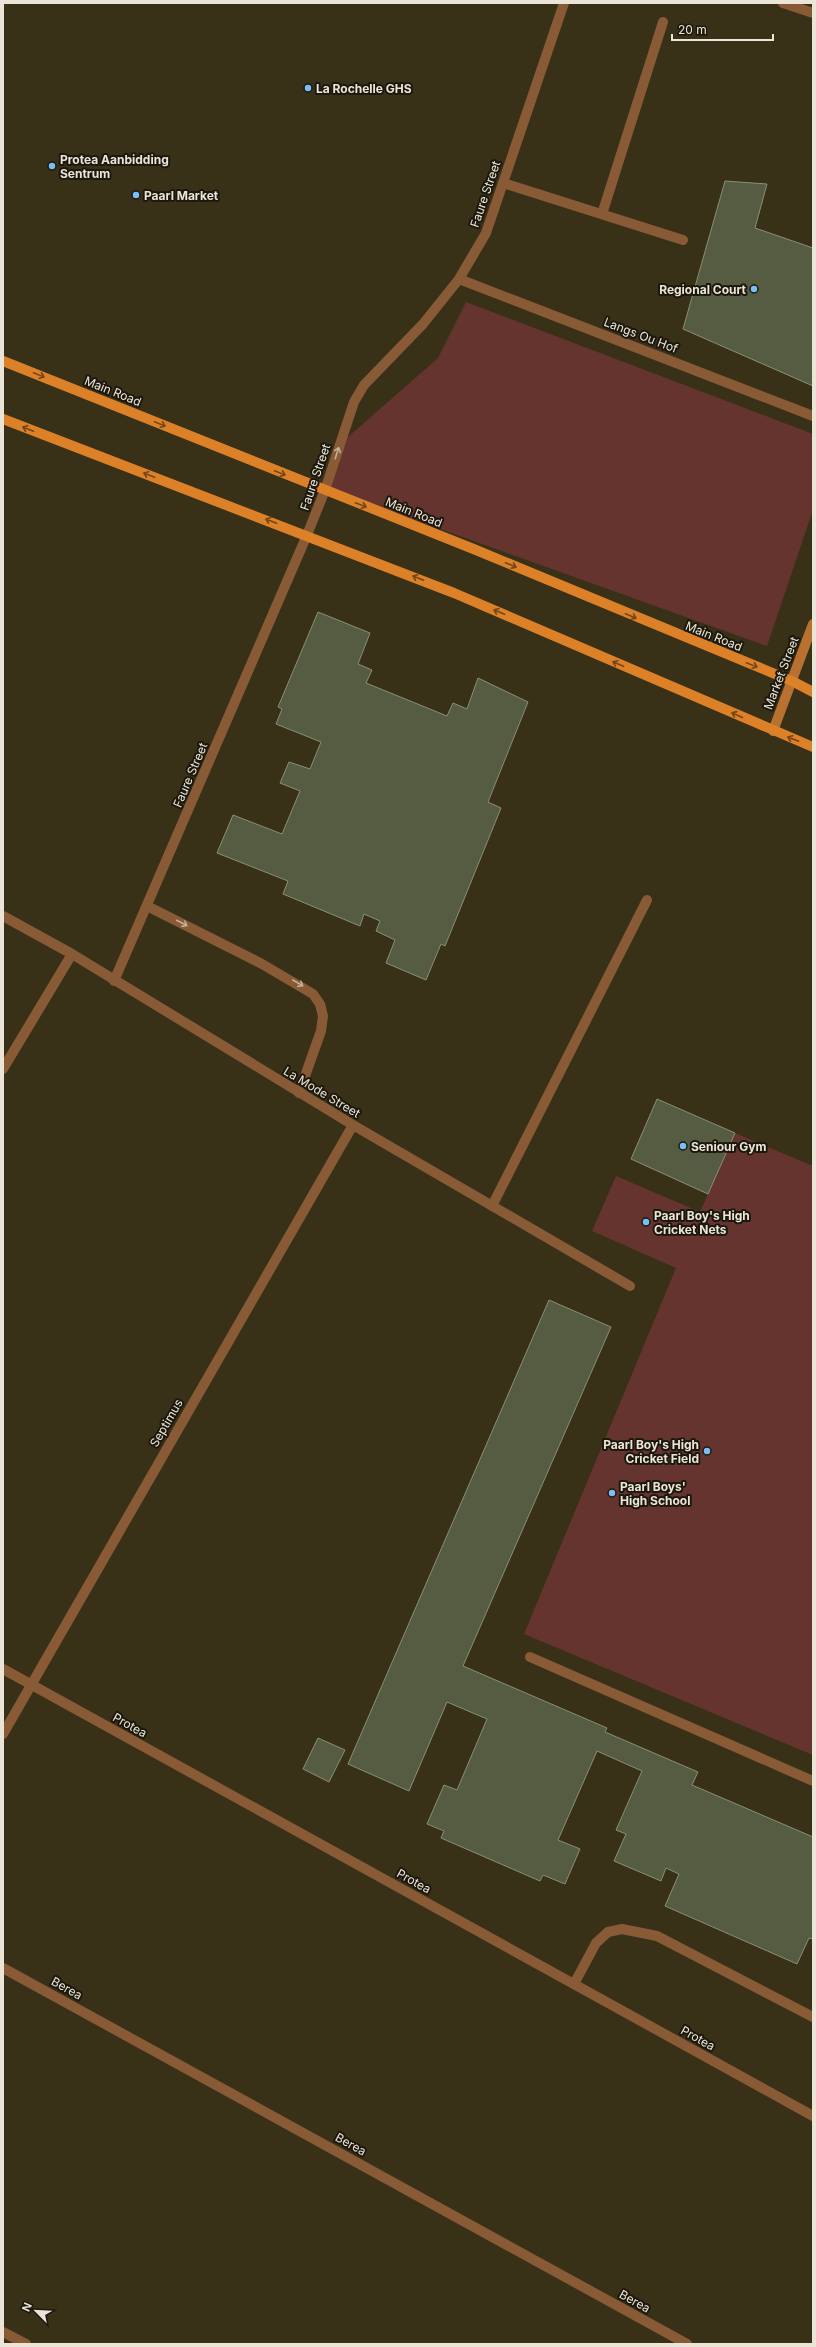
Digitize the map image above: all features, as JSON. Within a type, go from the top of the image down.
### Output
[{"type":"main road","name":"Main Road","points":[[3,361],[325,490],[792,681],[813,692]]},
{"type":"main road","points":[[3,419],[454,593],[813,747]]},
{"type":"main road","name":"Market Street","points":[[773,731],[813,624]]},
{"type":"street","name":"Faure Street","points":[[114,981],[307,535],[325,490],[354,402],[364,385],[423,324],[459,279],[486,233],[564,3]]},
{"type":"street","points":[[782,3],[813,13]]},
{"type":"street","points":[[602,214],[663,22]]},
{"type":"street","points":[[503,183],[683,240]]},
{"type":"street","name":"Langs Ou Hof","points":[[459,279],[813,416]]},
{"type":"street","points":[[492,1206],[647,900]]},
{"type":"street","points":[[147,906],[262,964],[313,994],[320,1004],[323,1016],[321,1031],[299,1093]]},
{"type":"street","name":"La Mode Street","points":[[3,916],[72,954],[299,1093],[630,1286]]},
{"type":"street","points":[[3,1069],[72,954]]},
{"type":"street","name":"Septimus","points":[[3,1734],[353,1125]]},
{"type":"street","points":[[530,1657],[813,1781]]},
{"type":"street","name":"Protea","points":[[3,1670],[813,2116]]},
{"type":"street","points":[[574,1984],[596,1943],[608,1932],[622,1929],[657,1936],[813,2017]]},
{"type":"street","name":"Berea","points":[[3,1968],[687,2344]]},
{"type":"street","points":[[3,2332],[26,2344]]},
{"type":"shaded area","points":[[466,302],[813,434],[813,510],[767,646],[329,489],[348,437],[438,358]]},
{"type":"shaded area","name":"Paarl Boy's High Cricket Field","points":[[735,1133],[813,1166],[813,1755],[524,1634],[676,1268],[592,1231],[616,1176],[700,1212]]},
{"type":"building","name":"Regional Court","points":[[725,181],[767,184],[755,228],[813,248],[813,386],[683,329]]},
{"type":"building","points":[[318,612],[370,633],[358,664],[372,670],[366,683],[447,716],[453,703],[467,709],[478,678],[528,702],[488,802],[501,808],[445,946],[441,944],[426,980],[386,963],[395,940],[376,931],[380,921],[364,914],[360,926],[283,894],[288,881],[217,853],[233,815],[282,834],[300,791],[280,783],[289,762],[310,769],[321,742],[276,724],[282,709],[278,707]]},
{"type":"building","name":"Seniour Gym","points":[[657,1099],[735,1133],[708,1194],[631,1159]]},
{"type":"building","points":[[549,1300],[611,1327],[463,1666],[607,1728],[605,1732],[698,1772],[692,1785],[813,1837],[813,1939],[809,1938],[797,1964],[665,1906],[679,1874],[666,1868],[661,1881],[614,1861],[626,1834],[616,1830],[642,1771],[597,1751],[558,1840],[580,1849],[565,1884],[543,1875],[540,1881],[441,1838],[444,1831],[427,1824],[444,1785],[457,1790],[487,1719],[447,1702],[409,1791],[348,1764]]},
{"type":"building","points":[[318,1738],[345,1750],[329,1782],[303,1769]]},
{"type":"place","name":"La Rochelle GHS","points":[[308,88]]},
{"type":"place","name":"Protea Aanbidding Sentrum","points":[[52,166]]},
{"type":"place","name":"Paarl Market","points":[[136,195]]},
{"type":"place","name":"Regional Court","points":[[754,289]]},
{"type":"place","name":"Seniour Gym","points":[[683,1146]]},
{"type":"place","name":"Paarl Boy's High Cricket Nets","points":[[646,1222]]},
{"type":"place","name":"Paarl Boy's High Cricket Field","points":[[707,1451]]},
{"type":"place","name":"Paarl Boys' High School","points":[[612,1493]]}]
